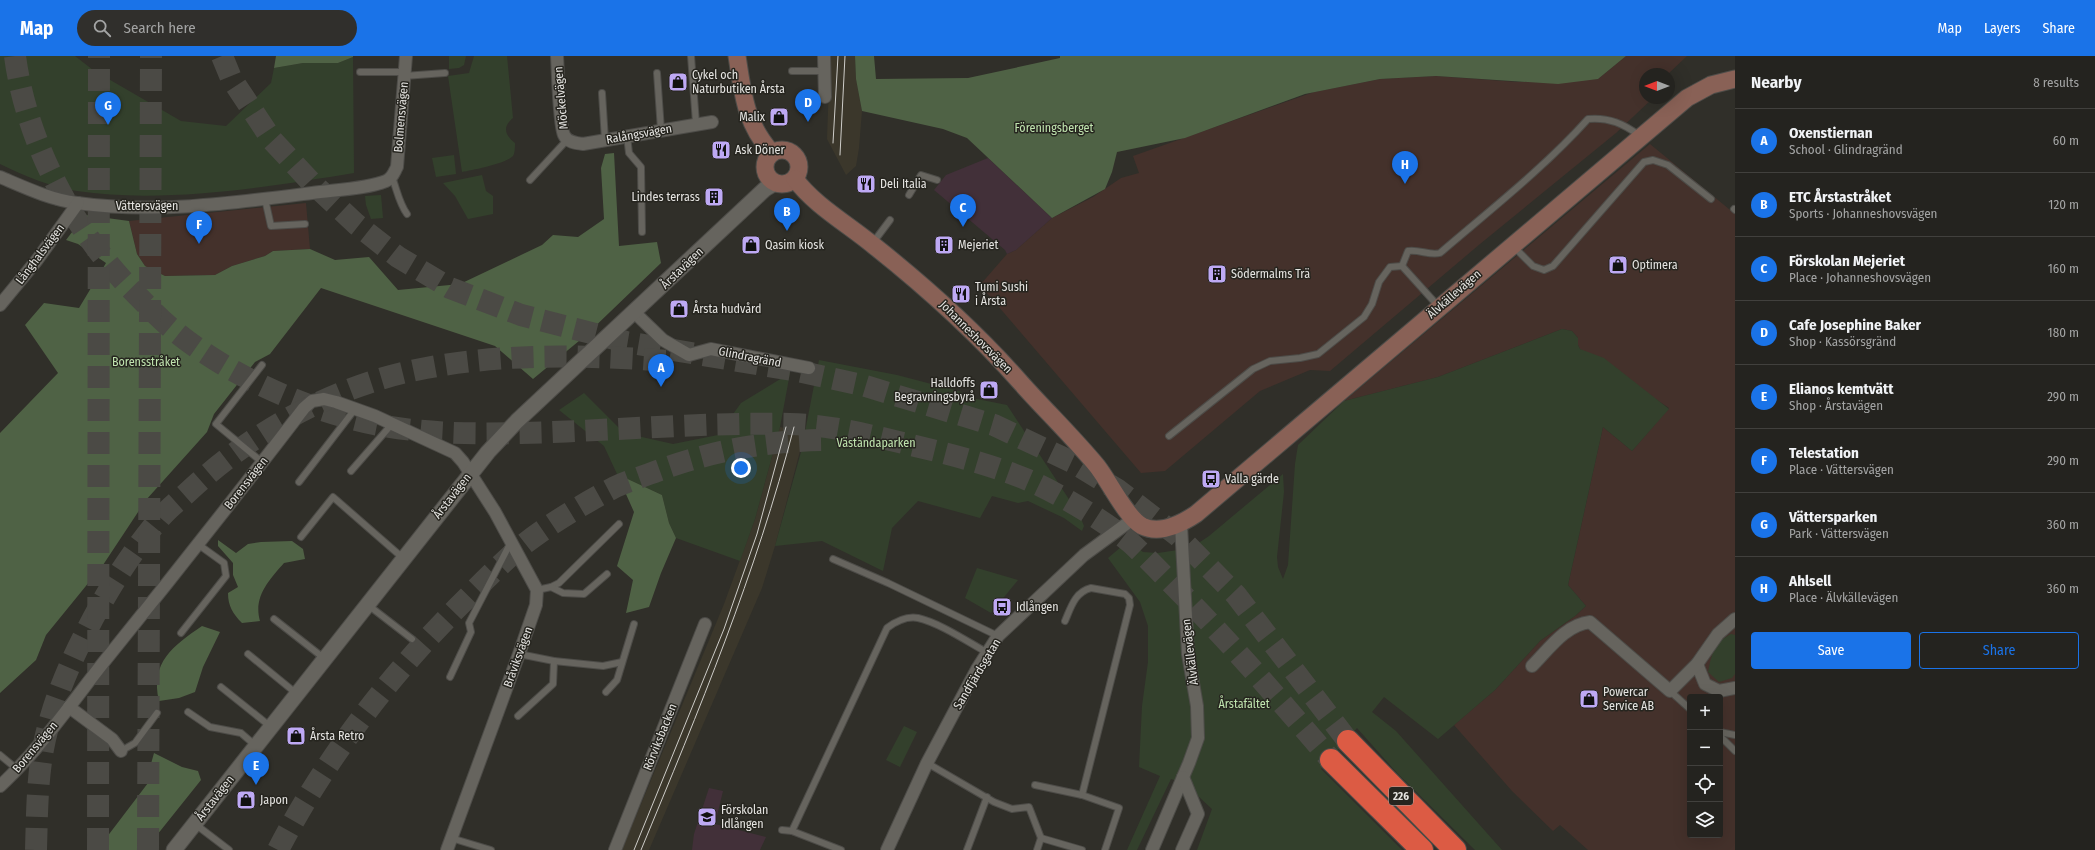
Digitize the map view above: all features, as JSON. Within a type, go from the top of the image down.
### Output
[{"type":"highway","name":"226","points":[[1348,741],[1455,850]]},
{"type":"highway","name":"226","points":[[1331,760],[1422,850]]},
{"type":"main road","points":[[737,56],[744,106],[754,131],[772,153]]},
{"type":"main road","name":"Älvkällevägen","points":[[1133,519],[1143,526],[1156,530],[1181,525],[1196,514],[1640,136],[1698,90],[1735,79]]},
{"type":"main road","points":[[780,150],[786,150],[796,156],[800,166],[795,179],[784,185],[775,183],[768,177],[765,168],[767,159],[772,153],[780,150]]},
{"type":"main road","name":"Johanneshovsvägen","points":[[795,179],[836,217],[872,244],[938,299],[1020,381],[1097,466],[1133,519]]},
{"type":"street","name":"Bolmensvägen","points":[[392,177],[397,167],[406,56]]},
{"type":"street","name":"Möckelvägen","points":[[558,56],[562,128],[563,135],[568,140]]},
{"type":"street","points":[[824,56],[825,97]]},
{"type":"street","name":"Ralångsvägen","points":[[568,140],[574,143],[583,144],[696,123],[712,122]]},
{"type":"street","name":"Vättersvägen","points":[[0,177],[53,199],[78,203],[148,208],[265,199],[360,186],[386,181],[392,177]]},
{"type":"street","name":"Årstavägen","points":[[174,850],[470,474],[518,421],[635,313],[765,189],[775,183]]},
{"type":"street","name":"Långhalsvägen","points":[[0,305],[38,260],[78,203]]},
{"type":"street","name":"Glindragränd","points":[[635,313],[663,340],[690,355],[711,349],[809,368]]},
{"type":"street","name":"Borensvägen","points":[[0,786],[18,770],[312,401],[324,399],[355,409],[455,453],[470,474]]},
{"type":"street","points":[[470,474],[512,541],[537,590]]},
{"type":"street","name":"Sandfjärdsgatan","points":[[887,850],[928,763],[977,669],[998,636],[1084,555],[1133,519]]},
{"type":"street","name":"Älvkällevägen","points":[[1152,850],[1198,738],[1197,706],[1188,654],[1181,525]]},
{"type":"street","name":"Bråviksvägen","points":[[447,850],[520,654],[536,605],[537,590]]},
{"type":"street","points":[[1532,666],[1565,631],[1581,623],[1590,622],[1670,691],[1697,664],[1718,634],[1735,619]]},
{"type":"street","name":"Rörviksbacken","points":[[615,850],[705,624]]},
{"type":"street","points":[[1697,664],[1705,684],[1719,691],[1735,688]]},
{"type":"street","points":[[69,707],[112,740],[121,751]]},
{"type":"street","points":[[1182,850],[1198,814],[1183,777]]},
{"type":"lane","points":[[691,56],[696,123]]},
{"type":"lane","points":[[792,71],[824,71]]},
{"type":"lane","points":[[360,72],[404,74],[445,73]]},
{"type":"lane","points":[[657,73],[661,130]]},
{"type":"lane","points":[[602,94],[605,140]]},
{"type":"lane","points":[[1402,266],[1408,251],[1416,250],[1435,254],[1440,253],[1520,185],[1574,136],[1588,119],[1601,118],[1624,124],[1640,136]]},
{"type":"lane","points":[[627,136],[629,153],[641,167],[642,232]]},
{"type":"lane","points":[[530,180],[568,140]]},
{"type":"lane","points":[[1512,244],[1533,266],[1544,270],[1553,266],[1644,162],[1653,160],[1668,165],[1711,199]]},
{"type":"lane","points":[[909,195],[921,175],[937,180]]},
{"type":"lane","points":[[392,177],[400,204],[407,214]]},
{"type":"lane","points":[[265,199],[271,226],[305,224]]},
{"type":"lane","points":[[872,244],[890,220]]},
{"type":"lane","points":[[1402,266],[1439,307]]},
{"type":"lane","points":[[1169,436],[1253,369],[1270,361],[1300,358],[1318,354],[1364,317],[1372,304],[1379,282],[1390,267],[1402,266]]},
{"type":"lane","points":[[262,365],[216,424],[262,462]]},
{"type":"lane","points":[[298,482],[355,409]]},
{"type":"lane","points":[[351,471],[392,424]]},
{"type":"lane","points":[[301,537],[333,497],[404,558]]},
{"type":"lane","points":[[537,590],[551,587],[559,582],[619,524]]},
{"type":"lane","points":[[450,677],[471,632],[470,623],[512,541]]},
{"type":"lane","points":[[181,633],[226,576],[224,563],[198,545]]},
{"type":"lane","points":[[834,559],[882,580],[998,636]]},
{"type":"lane","points":[[551,587],[563,593],[584,594],[607,574]]},
{"type":"lane","points":[[1065,621],[1075,598],[1086,589],[1091,588],[1125,594],[1129,598],[1130,605],[1082,795]]},
{"type":"lane","points":[[367,604],[412,639]]},
{"type":"lane","points":[[792,831],[887,628],[903,619],[918,618],[938,626],[988,653]]},
{"type":"lane","points":[[274,619],[325,659]]},
{"type":"lane","points":[[606,692],[617,680],[634,624]]},
{"type":"lane","points":[[248,654],[297,694]]},
{"type":"lane","points":[[520,654],[554,661],[603,666],[622,662]]},
{"type":"lane","points":[[518,716],[553,684],[554,661]]},
{"type":"lane","points":[[221,687],[270,727]]},
{"type":"lane","points":[[1670,691],[1687,706]]},
{"type":"lane","points":[[188,712],[210,727],[241,733],[256,746]]},
{"type":"lane","points":[[121,751],[135,743],[157,713]]},
{"type":"lane","points":[[1723,733],[1735,735]]},
{"type":"lane","points":[[1723,739],[1735,751]]},
{"type":"lane","points":[[0,756],[18,770]]},
{"type":"lane","points":[[928,763],[987,797],[1012,808],[1029,807],[1040,838],[1037,850]]},
{"type":"lane","points":[[1035,785],[1082,795],[1119,808],[1105,850]]},
{"type":"lane","points":[[967,850],[987,797]]},
{"type":"lane","points":[[195,824],[229,850]]},
{"type":"lane","points":[[782,830],[792,831],[841,850]]},
{"type":"lane","points":[[451,838],[490,850]]},
{"type":"lane","points":[[1040,838],[1082,850]]},
{"type":"shaded area","points":[[830,56],[855,56],[856,79],[862,111],[856,166],[846,175],[827,139]]},
{"type":"shaded area","points":[[1626,56],[1687,56],[1674,68],[1639,68],[1639,104],[1647,104],[1616,133],[1480,244],[1330,371],[1310,370],[1260,391],[1165,471],[1141,473],[980,285],[1007,254],[1016,250],[1052,218],[1093,197],[1121,178],[1139,173],[1133,156],[1314,92],[1380,79],[1436,76],[1517,82],[1598,79]]},
{"type":"shaded area","points":[[1650,144],[1735,214],[1735,850],[1588,850],[1560,825],[1553,831],[1512,791],[1454,725],[1495,690],[1540,641],[1575,616],[1586,606],[1568,585],[1603,427],[1632,451],[1669,408],[1580,349],[1578,345],[1578,338],[1572,331],[1562,329],[1438,377],[1344,401]]},
{"type":"shaded area","points":[[988,158],[1052,218],[1016,250],[1007,254],[1005,250],[934,190],[946,175]]},
{"type":"shaded area","points":[[306,203],[310,249],[273,251],[265,256],[232,266],[215,275],[165,276],[145,266],[137,254],[129,221]]},
{"type":"shaded area","points":[[780,427],[805,432],[775,546],[762,588],[649,850],[622,850],[724,604],[755,519]]},
{"type":"shaded area","name":"Förskolan Idlången","points":[[709,788],[723,791],[715,824],[766,837],[760,850],[692,850],[694,834]]},
{"type":"green space","points":[[0,56],[75,56],[93,70],[181,121],[226,126],[271,83],[274,68],[303,63],[338,63],[353,57],[354,173],[287,184],[180,195],[110,195],[77,191],[47,184],[0,164]]},
{"type":"green space","points":[[276,56],[353,57],[338,63],[303,63],[274,68]]},
{"type":"green space","points":[[449,56],[466,56],[464,65],[459,68],[449,69]]},
{"type":"green space","points":[[474,56],[507,56],[513,118],[507,125],[506,131],[515,143],[515,150],[513,156],[503,162],[462,172],[448,76],[469,73]]},
{"type":"green space","name":"Föreningsberget","points":[[855,56],[874,56],[876,79],[968,78],[1060,58],[1060,56],[1626,56],[1598,79],[1558,84],[1436,76],[1380,79],[1305,94],[1185,138],[1117,152],[1112,172],[1105,189],[1052,218],[967,138],[943,129],[862,111],[856,79]]},
{"type":"green space","name":"Borensstråket","points":[[614,153],[619,246],[657,242],[661,263],[585,336],[533,379],[495,346],[321,288],[270,354],[255,362],[214,414],[207,432],[146,500],[103,565],[46,635],[36,660],[0,693],[0,433],[58,373],[25,325],[44,303],[79,308],[106,263],[78,244],[66,240],[85,215],[129,221],[137,254],[145,266],[165,276],[215,275],[232,266],[265,256],[273,251],[310,249],[335,260],[369,257],[398,290],[460,284],[542,245],[553,235],[578,237],[604,219],[601,168],[605,154]]},
{"type":"green space","points":[[454,155],[456,174],[436,177],[432,158]]},
{"type":"green space","points":[[482,175],[486,191],[493,196],[493,214],[468,219],[455,196],[443,183]]},
{"type":"green space","points":[[381,195],[383,218],[371,219],[366,205],[365,196]]},
{"type":"green space","name":"Årstafältet","points":[[1562,329],[1572,331],[1578,338],[1578,345],[1580,349],[1604,358],[1669,409],[1632,451],[1603,427],[1568,585],[1586,606],[1575,616],[1540,641],[1495,690],[1438,739],[1384,697],[1372,712],[1396,731],[1502,850],[1475,850],[1397,773],[1357,728],[1321,769],[1402,850],[1197,850],[1212,809],[1184,783],[1171,779],[1137,850],[1127,850],[1160,776],[1139,767],[1142,706],[1148,662],[1148,626],[1140,602],[1108,558],[1128,541],[1143,552],[1158,553],[1191,548],[1209,536],[1283,474],[1284,492],[1277,557],[1278,567],[1283,579],[1288,565],[1295,464],[1298,445],[1344,401],[1438,377]]},
{"type":"green space","name":"Väständaparken","points":[[819,360],[897,375],[962,392],[962,396],[1007,405],[1080,516],[1084,526],[1082,531],[1064,518],[1028,501],[1018,503],[992,496],[980,518],[918,501],[892,528],[883,571],[822,541],[775,546],[801,452]]},
{"type":"green space","points":[[790,373],[780,427],[755,519],[740,561],[676,538],[669,523],[662,495],[617,474],[604,446],[559,410],[584,393],[624,433],[673,444],[718,435],[741,403]]},
{"type":"green space","points":[[617,474],[662,495],[669,523],[676,538],[661,573],[649,607],[626,613],[633,580],[617,566],[634,512]]},
{"type":"green space","points":[[218,540],[236,553],[248,544],[261,542],[292,541],[303,549],[305,559],[284,563],[268,582],[259,604],[258,612],[260,621],[242,623],[232,610],[228,593],[238,587],[233,575],[233,563],[218,546]]},
{"type":"green space","points":[[977,568],[1018,580],[991,613],[965,598]]},
{"type":"green space","points":[[202,626],[220,632],[203,667],[195,692],[179,698],[159,701],[157,687],[158,676],[161,665],[166,656],[173,648]]},
{"type":"green space","points":[[1731,634],[1735,635],[1735,674],[1732,678],[1719,682],[1708,672],[1711,660],[1714,650],[1720,641]]},
{"type":"green space","points":[[904,726],[917,732],[900,767],[886,760]]},
{"type":"green space","points":[[154,753],[182,767],[198,771],[201,780],[145,850],[97,850],[148,783],[149,771]]},
{"type":"tunnel","points":[[15,56],[29,119],[41,150],[54,180],[88,237],[129,287],[164,322],[197,348],[245,377],[322,410],[374,424],[410,430],[448,433],[503,433],[555,432],[690,425],[790,424],[847,430],[997,468],[1028,480],[1067,500],[1122,535],[1150,561],[1218,631],[1331,760]]},
{"type":"tunnel","points":[[98,850],[99,56]]},
{"type":"tunnel","points":[[148,850],[151,56]]},
{"type":"tunnel","points":[[222,56],[231,78],[272,140],[310,181],[356,224],[398,257],[450,288],[521,315],[626,342],[798,371],[862,385],[994,425],[1072,462],[1118,490],[1178,536],[1236,595],[1348,741]]},
{"type":"tunnel","points":[[36,850],[38,786],[46,733],[55,702],[88,628],[121,571],[150,530],[174,504],[240,449],[268,430],[329,398],[393,375],[426,368],[486,360],[547,357],[608,357],[669,361]]},
{"type":"tunnel","points":[[278,850],[315,785],[336,753],[381,693],[431,635],[489,576],[523,545],[568,514],[615,487],[671,466],[738,448],[784,442],[831,440]]},
{"type":"tram line","points":[[833,143],[838,56]]},
{"type":"tram line","points":[[840,155],[845,56]]},
{"type":"tram line","points":[[634,850],[724,629],[757,534],[786,427]]},
{"type":"tram line","points":[[641,850],[705,693],[744,589],[779,482],[794,427]]},
{"type":"place","name":"Cykel och Naturbutiken Årsta","points":[[678,82]]},
{"type":"place","name":"Malix","points":[[779,117]]},
{"type":"place","name":"Cafe Josephine Baker","points":[[808,122]]},
{"type":"place","name":"Vättersparken","points":[[108,125]]},
{"type":"place","name":"Ask Döner","points":[[721,150]]},
{"type":"place","name":"Deli Italia","points":[[866,184]]},
{"type":"place","name":"Ahlsell","points":[[1405,184]]},
{"type":"place","name":"Lindes terrass","points":[[714,197]]},
{"type":"place","name":"Förskolan Mejeriet","points":[[963,227]]},
{"type":"place","name":"ETC Årstastråket","points":[[787,231]]},
{"type":"place","name":"Telestation","points":[[199,244]]},
{"type":"place","name":"Qasim kiosk","points":[[751,245]]},
{"type":"place","name":"Mejeriet","points":[[944,245]]},
{"type":"place","name":"Optimera","points":[[1618,265]]},
{"type":"place","name":"Södermalms Trä","points":[[1217,274]]},
{"type":"place","name":"Tumi Sushi i Årsta","points":[[961,294]]},
{"type":"place","name":"Årsta hudvård","points":[[679,309]]},
{"type":"place","name":"Oxenstiernan","points":[[661,387]]},
{"type":"place","name":"Halldoffs Begravningsbyrå","points":[[989,390]]},
{"type":"place","name":"Valla gärde","points":[[1211,479]]},
{"type":"place","name":"Idlången","points":[[1002,607]]},
{"type":"place","name":"Powercar Service AB","points":[[1589,699]]},
{"type":"place","name":"Årsta Retro","points":[[296,736]]},
{"type":"place","name":"Elianos kemtvätt","points":[[256,785]]},
{"type":"place","name":"Japon","points":[[246,800]]},
{"type":"place","name":"Förskolan Idlången","points":[[707,817]]}]
